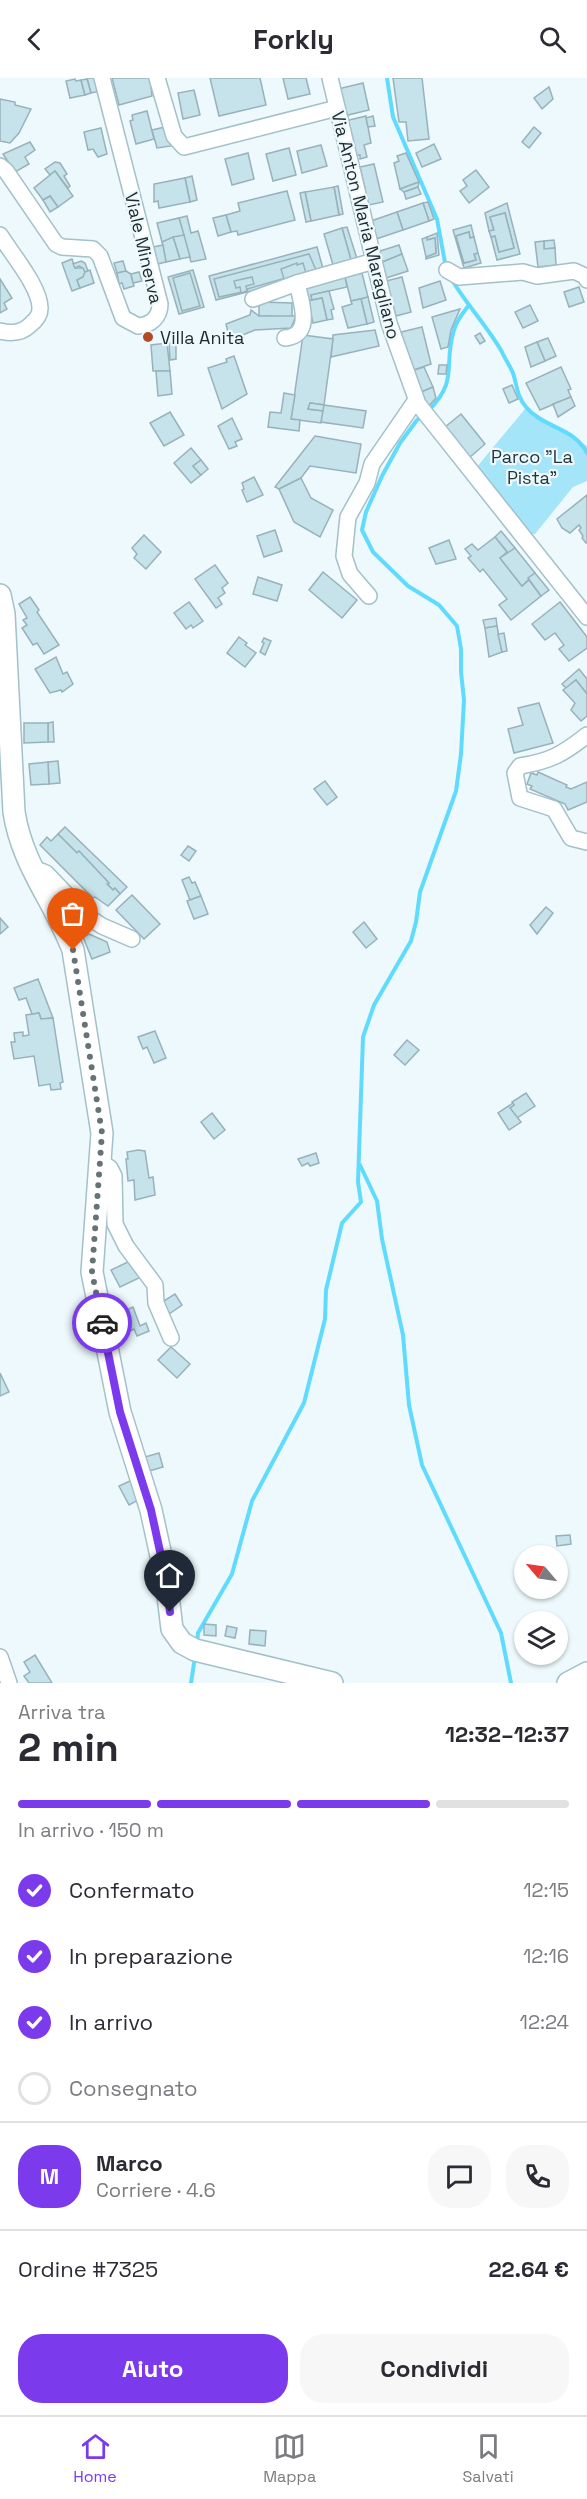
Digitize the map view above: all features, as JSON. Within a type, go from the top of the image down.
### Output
[{"type":"street","name":"Viale Minerva","points":[[0,166],[6,171],[56,244],[62,247],[93,249],[99,256],[123,318],[127,322],[138,326],[154,320],[160,310],[160,304],[102,78]]},
{"type":"street","points":[[157,78],[174,136],[184,147],[337,108]]},
{"type":"street","name":"Via Anton Maria Maragliano","points":[[330,78],[389,323],[417,402],[587,617]]},
{"type":"street","points":[[0,235],[38,294],[40,309],[38,315],[22,331],[0,331]]},
{"type":"street","points":[[253,299],[297,283],[374,261]]},
{"type":"street","points":[[447,270],[459,277],[523,272],[537,276],[574,271],[585,276],[587,280]]},
{"type":"street","points":[[285,338],[295,337],[299,333],[305,318],[297,283]]},
{"type":"street","points":[[369,597],[350,574],[344,556],[348,517],[367,483],[372,464],[417,402]]},
{"type":"street","points":[[0,595],[4,614],[14,812],[18,836],[34,872],[66,930],[73,950],[102,1133],[92,1272],[120,1412],[151,1510],[175,1634],[182,1643],[195,1650],[332,1683]]},
{"type":"street","points":[[587,735],[560,756],[544,762],[520,766],[515,773],[520,798],[554,809],[571,838],[587,842]]},
{"type":"street","points":[[34,872],[46,873],[87,916],[132,939]]},
{"type":"street","points":[[101,1162],[110,1168],[114,1176],[115,1224],[126,1246],[155,1285],[156,1303],[171,1338]]},
{"type":"street","points":[[0,1657],[9,1683]]},
{"type":"street","points":[[568,1683],[587,1673]]},
{"type":"green space","name":"Parco \"La Pista\"","points":[[525,409],[587,446],[587,481],[573,487],[535,534],[530,534],[476,468]]},
{"type":"building","points":[[87,78],[98,78],[101,91],[91,93]]},
{"type":"building","points":[[112,78],[150,78],[152,96],[119,105]]},
{"type":"building","points":[[210,78],[260,78],[266,105],[219,116]]},
{"type":"building","points":[[283,78],[306,78],[310,94],[288,99]]},
{"type":"building","points":[[393,78],[422,78],[429,139],[408,141],[406,122],[399,122]]},
{"type":"building","points":[[75,79],[76,81],[81,80],[85,95],[70,98],[66,81]]},
{"type":"building","points":[[87,79],[91,93],[85,95],[81,80]]},
{"type":"building","points":[[363,83],[369,110],[344,116],[338,89]]},
{"type":"building","points":[[549,87],[553,99],[542,109],[534,98]]},
{"type":"building","points":[[194,90],[200,115],[183,119],[178,93]]},
{"type":"building","points":[[0,99],[31,109],[19,133],[10,143],[0,141]]},
{"type":"building","points":[[147,111],[154,139],[136,144],[130,121],[133,120],[132,115]]},
{"type":"building","points":[[366,116],[371,143],[364,145],[367,157],[360,159],[360,155],[354,156],[345,121]]},
{"type":"building","points":[[373,116],[375,126],[368,127],[366,118]]},
{"type":"building","points":[[165,127],[171,146],[157,148],[152,130]]},
{"type":"building","points":[[534,127],[541,133],[529,148],[522,142]]},
{"type":"building","points":[[101,128],[107,154],[98,157],[93,149],[88,150],[84,132]]},
{"type":"building","points":[[30,142],[35,150],[25,157],[29,164],[15,172],[3,154]]},
{"type":"building","points":[[434,144],[441,159],[422,167],[416,153]]},
{"type":"building","points":[[321,145],[327,166],[302,173],[297,151]]},
{"type":"building","points":[[289,148],[296,175],[273,181],[266,154]]},
{"type":"building","points":[[248,153],[254,179],[232,185],[225,159]]},
{"type":"building","points":[[406,153],[419,182],[400,189],[394,163],[399,161],[397,156]]},
{"type":"building","points":[[55,162],[60,163],[67,174],[64,176],[70,186],[68,188],[55,171],[50,175],[45,169]]},
{"type":"building","points":[[374,164],[383,202],[369,205],[363,190],[365,188],[360,167]]},
{"type":"building","points":[[476,170],[489,187],[469,203],[460,191],[467,186],[463,180]]},
{"type":"building","points":[[55,171],[73,196],[58,207],[50,196],[43,200],[34,188]]},
{"type":"building","points":[[192,176],[197,200],[190,202],[185,178]]},
{"type":"building","points":[[185,178],[190,202],[159,208],[158,201],[154,202],[154,184]]},
{"type":"building","points":[[419,182],[418,187],[404,192],[400,189]]},
{"type":"building","points":[[338,186],[343,214],[339,215],[334,187]]},
{"type":"building","points":[[334,187],[339,215],[311,221],[305,192]]},
{"type":"building","points":[[418,187],[421,194],[406,199],[404,192]]},
{"type":"building","points":[[287,191],[295,220],[238,235],[237,231],[231,232],[226,215],[240,211],[238,203]]},
{"type":"building","points":[[305,192],[311,221],[306,222],[300,193]]},
{"type":"building","points":[[50,196],[58,207],[50,212],[43,200]]},
{"type":"building","points":[[428,202],[434,219],[429,221],[423,203]]},
{"type":"building","points":[[423,203],[429,221],[403,230],[397,212]]},
{"type":"building","points":[[507,203],[520,254],[497,260],[491,237],[495,236],[499,252],[514,248],[505,213],[490,217],[494,230],[489,231],[485,213]]},
{"type":"building","points":[[397,212],[403,230],[373,240],[368,222]]},
{"type":"building","points":[[505,213],[514,248],[499,252],[495,236],[491,237],[489,231],[494,230],[490,217]]},
{"type":"building","points":[[226,215],[231,232],[218,236],[213,218]]},
{"type":"building","points":[[187,216],[191,233],[198,231],[206,259],[191,262],[179,218]]},
{"type":"building","points":[[179,218],[184,235],[162,242],[157,223]]},
{"type":"building","points":[[471,225],[474,237],[470,238],[469,232],[456,236],[464,263],[476,260],[474,254],[478,253],[481,263],[464,268],[453,230]]},
{"type":"building","points":[[347,227],[358,262],[334,269],[333,265],[351,260],[342,228]]},
{"type":"building","points":[[342,228],[351,260],[333,265],[324,234]]},
{"type":"building","points":[[469,232],[470,238],[474,237],[478,253],[474,254],[476,260],[464,263],[456,236]]},
{"type":"building","points":[[437,233],[439,255],[426,259],[436,253],[435,238],[427,240],[427,237]]},
{"type":"building","points":[[184,235],[190,257],[180,259],[173,237]]},
{"type":"building","points":[[173,237],[180,259],[166,262],[162,242]]},
{"type":"building","points":[[427,237],[427,240],[435,238],[436,253],[426,257],[422,239]]},
{"type":"building","points":[[554,240],[555,248],[544,249],[544,241]]},
{"type":"building","points":[[544,241],[544,249],[555,248],[556,265],[538,267],[535,242]]},
{"type":"building","points":[[163,245],[166,262],[158,264],[153,247]]},
{"type":"building","points":[[399,245],[402,254],[380,263],[377,252]]},
{"type":"building","points":[[317,247],[324,272],[216,300],[209,276]]},
{"type":"building","points":[[309,254],[316,270],[299,274],[300,277],[294,278],[293,276],[247,289],[247,291],[219,297],[214,279]]},
{"type":"building","points":[[402,254],[408,271],[386,278],[380,263]]},
{"type":"building","points":[[72,259],[75,268],[83,268],[85,272],[83,277],[77,280],[80,288],[72,291],[62,263]]},
{"type":"building","points":[[81,261],[85,263],[88,271],[85,272],[79,266],[75,268],[73,264]]},
{"type":"building","points":[[123,261],[126,271],[117,273],[114,263]]},
{"type":"building","points":[[297,263],[297,265],[303,263],[306,273],[299,274],[300,277],[284,279],[281,269]]},
{"type":"building","points":[[90,270],[94,283],[80,288],[77,280]]},
{"type":"building","points":[[193,270],[204,307],[179,314],[168,277]]},
{"type":"building","points":[[126,271],[131,274],[134,286],[124,289],[122,283],[119,284],[117,273]]},
{"type":"building","points":[[139,272],[142,281],[133,283],[131,274]]},
{"type":"building","points":[[190,273],[200,306],[182,311],[173,278]]},
{"type":"building","points":[[362,273],[368,297],[351,301],[345,277]]},
{"type":"building","points":[[252,277],[254,284],[246,286],[247,291],[241,293],[240,287],[236,288],[234,281]]},
{"type":"building","points":[[345,277],[347,287],[311,295],[312,300],[308,301],[305,287]]},
{"type":"building","points":[[402,277],[411,312],[396,316],[386,281]]},
{"type":"building","points":[[0,279],[12,298],[4,303],[7,309],[0,313]]},
{"type":"building","points":[[440,281],[446,300],[423,308],[419,288]]},
{"type":"building","points":[[579,287],[584,302],[569,307],[564,292]]},
{"type":"building","points":[[329,291],[334,309],[331,310],[333,319],[327,320],[322,298],[312,300],[311,295]]},
{"type":"building","points":[[368,297],[374,322],[367,324],[361,299]]},
{"type":"building","points":[[322,298],[327,320],[313,323],[308,301]]},
{"type":"building","points":[[361,299],[367,324],[348,328],[342,307],[352,304],[351,301]]},
{"type":"building","points":[[259,302],[292,303],[292,317],[259,316]]},
{"type":"building","points":[[530,305],[538,321],[523,328],[515,312]]},
{"type":"building","points":[[460,309],[451,330],[448,347],[441,349],[432,317]]},
{"type":"building","points":[[251,310],[259,316],[296,316],[291,328],[255,330],[230,340],[226,324],[250,315]]},
{"type":"building","points":[[422,327],[431,364],[411,371],[401,332]]},
{"type":"building","points":[[375,330],[379,346],[331,357],[333,335]]},
{"type":"building","points":[[480,333],[485,341],[480,344],[475,336]]},
{"type":"building","points":[[303,335],[333,339],[324,405],[310,403],[308,409],[324,411],[321,423],[291,419]]},
{"type":"building","points":[[548,338],[556,356],[545,361],[537,342]]},
{"type":"building","points":[[537,342],[545,361],[531,367],[525,347]]},
{"type":"building","points":[[167,343],[170,371],[153,371],[151,345]]},
{"type":"building","points":[[169,343],[176,343],[176,359],[170,360]]},
{"type":"building","points":[[234,356],[247,394],[222,409],[208,368],[227,362],[226,359]]},
{"type":"building","points":[[439,365],[447,365],[446,374],[438,374]]},
{"type":"building","points":[[424,367],[433,387],[419,393],[411,371]]},
{"type":"building","points":[[561,367],[571,389],[568,390],[571,397],[540,410],[526,383]]},
{"type":"building","points":[[156,371],[170,371],[172,394],[158,396]]},
{"type":"building","points":[[512,385],[518,399],[509,403],[503,389]]},
{"type":"building","points":[[433,387],[436,398],[428,407],[419,393]]},
{"type":"building","points":[[284,393],[295,395],[291,419],[300,420],[299,431],[268,427],[270,412],[281,413]]},
{"type":"building","points":[[571,397],[575,406],[558,417],[553,404]]},
{"type":"building","points":[[310,403],[324,405],[324,411],[308,409]]},
{"type":"building","points":[[324,405],[366,411],[363,428],[321,422]]},
{"type":"building","points":[[170,412],[184,435],[164,446],[150,423]]},
{"type":"building","points":[[461,414],[485,444],[469,458],[445,427]]},
{"type":"building","points":[[232,418],[242,439],[235,442],[237,446],[229,449],[218,426]]},
{"type":"building","points":[[315,436],[361,444],[356,473],[310,466],[301,478],[279,489],[275,487]]},
{"type":"building","points":[[191,448],[201,460],[193,466],[201,475],[191,483],[174,463]]},
{"type":"building","points":[[201,460],[208,469],[201,475],[193,466]]},
{"type":"building","points":[[254,477],[263,495],[247,502],[242,483]]},
{"type":"building","points":[[301,478],[311,498],[333,510],[320,537],[294,522],[279,489]]},
{"type":"building","points":[[587,495],[586,543],[582,538],[579,525],[570,533],[562,528],[557,519]]},
{"type":"building","points":[[275,530],[282,551],[264,557],[257,536]]},
{"type":"building","points":[[501,531],[515,548],[509,554],[495,537]]},
{"type":"building","points":[[144,535],[161,552],[146,569],[134,558],[137,554],[132,548]]},
{"type":"building","points":[[495,537],[507,552],[500,558],[522,586],[529,580],[541,596],[511,620],[499,605],[507,599],[483,569],[480,572],[468,558],[471,556],[465,549],[472,544],[478,550]]},
{"type":"building","points":[[449,540],[456,559],[436,564],[429,548]]},
{"type":"building","points":[[515,548],[535,573],[522,586],[500,558]]},
{"type":"building","points":[[215,565],[228,583],[222,588],[225,593],[218,598],[222,604],[216,608],[195,579]]},
{"type":"building","points":[[323,572],[357,600],[342,618],[309,590]]},
{"type":"building","points":[[535,573],[549,590],[541,596],[528,578]]},
{"type":"building","points":[[258,577],[282,585],[277,601],[253,594]]},
{"type":"building","points":[[30,597],[59,645],[44,654],[37,643],[33,645],[22,628],[27,625],[23,620],[27,618],[19,604]]},
{"type":"building","points":[[189,602],[203,621],[193,628],[191,625],[186,629],[174,613]]},
{"type":"building","points":[[560,602],[587,637],[587,648],[569,661],[559,649],[564,645],[555,633],[545,640],[532,624]]},
{"type":"building","points":[[496,618],[497,626],[485,628],[483,620]]},
{"type":"building","points":[[497,626],[502,652],[489,657],[485,628]]},
{"type":"building","points":[[504,633],[507,651],[502,652],[498,634]]},
{"type":"building","points":[[239,637],[256,653],[245,667],[227,653]]},
{"type":"building","points":[[264,638],[271,641],[265,655],[260,652]]},
{"type":"building","points":[[56,657],[63,674],[67,672],[73,684],[62,692],[61,690],[50,693],[35,669]]},
{"type":"building","points":[[579,669],[587,679],[587,694],[576,680],[566,688],[562,684]]},
{"type":"building","points":[[576,680],[587,694],[587,716],[581,721],[571,710],[575,703],[563,690]]},
{"type":"building","points":[[539,703],[553,743],[514,753],[508,729],[523,725],[518,708]]},
{"type":"building","points":[[53,722],[54,742],[48,742],[48,723]]},
{"type":"building","points":[[24,723],[48,723],[48,742],[24,743]]},
{"type":"building","points":[[58,761],[60,783],[49,784],[48,762]]},
{"type":"building","points":[[48,762],[49,784],[31,785],[29,764]]},
{"type":"building","points":[[538,772],[571,789],[587,782],[587,802],[568,810],[565,804],[530,789],[532,786],[527,784],[531,773],[537,775]]},
{"type":"building","points":[[325,781],[337,797],[327,805],[314,789]]},
{"type":"building","points":[[65,827],[127,887],[120,894],[107,884],[109,883],[79,851],[77,853],[58,834]]},
{"type":"building","points":[[58,834],[77,853],[79,851],[109,883],[107,884],[120,894],[108,906],[95,897],[93,898],[40,845],[47,837],[51,841]]},
{"type":"building","points":[[188,846],[196,851],[189,861],[181,855]]},
{"type":"building","points":[[189,877],[192,883],[195,882],[201,896],[190,900],[182,880]]},
{"type":"building","points":[[132,895],[160,924],[144,939],[116,910]]},
{"type":"building","points":[[201,896],[208,914],[194,919],[187,901]]},
{"type":"building","points":[[546,907],[553,913],[537,934],[530,925]]},
{"type":"building","points":[[0,918],[8,927],[0,934]]},
{"type":"building","points":[[364,922],[377,939],[366,948],[353,932]]},
{"type":"building","points":[[89,934],[107,942],[110,952],[92,959],[83,937]]},
{"type":"building","points":[[38,979],[53,1018],[41,1019],[39,1013],[32,1014],[26,998],[19,1000],[14,988]]},
{"type":"building","points":[[39,1013],[41,1019],[53,1018],[63,1082],[60,1083],[61,1089],[51,1090],[50,1084],[39,1086],[34,1056],[14,1059],[11,1042],[15,1042],[14,1033],[23,1032],[23,1036],[29,1035],[26,1015]]},
{"type":"building","points":[[155,1031],[166,1058],[154,1063],[147,1047],[143,1049],[138,1037]]},
{"type":"building","points":[[407,1040],[419,1050],[405,1065],[394,1055]]},
{"type":"building","points":[[526,1093],[535,1106],[517,1118],[510,1108],[514,1105],[512,1102]]},
{"type":"building","points":[[513,1103],[514,1105],[510,1108],[521,1122],[509,1130],[498,1113]]},
{"type":"building","points":[[212,1113],[225,1130],[214,1139],[201,1122]]},
{"type":"building","points":[[145,1151],[149,1178],[153,1177],[155,1195],[135,1200],[134,1180],[128,1181],[126,1159],[128,1159],[127,1152]]},
{"type":"building","points":[[316,1153],[319,1163],[310,1166],[308,1163],[302,1166],[298,1159]]},
{"type":"building","points":[[130,1261],[141,1277],[120,1287],[111,1270]]},
{"type":"building","points":[[175,1294],[182,1305],[169,1314],[162,1302]]},
{"type":"building","points":[[133,1307],[140,1326],[146,1323],[149,1331],[137,1336],[134,1329],[124,1334],[116,1315]]},
{"type":"building","points":[[171,1347],[190,1364],[177,1378],[158,1360]]},
{"type":"building","points":[[0,1373],[9,1392],[0,1396]]},
{"type":"building","points":[[159,1453],[163,1467],[149,1471],[145,1457]]},
{"type":"building","points":[[132,1480],[142,1498],[129,1505],[119,1486]]},
{"type":"building","points":[[570,1535],[571,1544],[557,1545],[556,1536]]},
{"type":"building","points":[[204,1624],[216,1625],[216,1636],[204,1635]]},
{"type":"building","points":[[227,1626],[237,1628],[235,1638],[225,1636]]},
{"type":"building","points":[[250,1630],[266,1631],[265,1646],[249,1644]]},
{"type":"building","points":[[35,1655],[52,1683],[29,1683],[24,1676],[30,1672],[24,1662]]},
{"type":"waterway","points":[[387,78],[393,117],[437,219],[446,268]]},
{"type":"waterway","points":[[452,280],[502,352],[526,407],[533,414],[574,438],[587,453]]},
{"type":"waterway","points":[[429,410],[444,390],[449,372],[451,342],[455,327],[469,305]]},
{"type":"waterway","points":[[197,1643],[198,1633],[232,1574],[252,1501],[304,1403],[325,1319],[326,1290],[342,1223],[361,1202],[358,1182],[363,1037],[374,1005],[411,941],[420,892],[456,791],[464,700],[461,649],[457,626],[439,605],[408,586],[373,552],[362,530],[366,512],[382,476],[400,443],[423,415]]},
{"type":"waterway","points":[[360,1165],[377,1201],[382,1239],[403,1335],[409,1405],[422,1465],[501,1633],[511,1683]]},
{"type":"waterway","points":[[191,1683],[195,1657]]},
{"type":"way so far","points":[[73,950],[102,1133],[92,1258],[92,1272],[102,1323]]},
{"type":"place","name":"Villa Anita","points":[[148,337]]},
{"type":"route","points":[[102,1323],[120,1412],[151,1510],[166,1579],[170,1612]]}]
